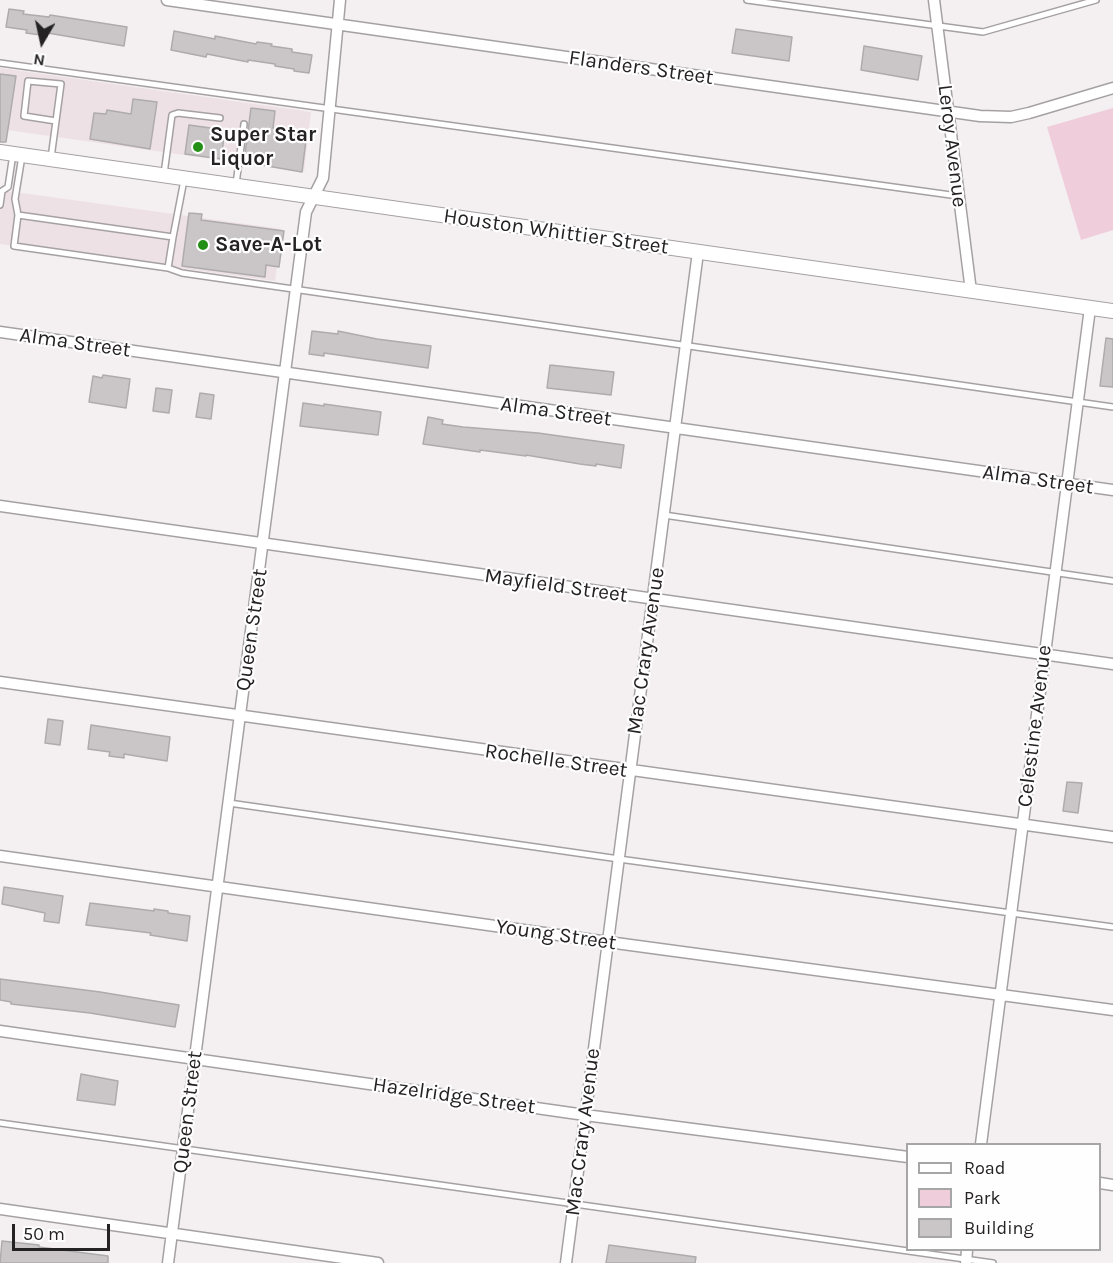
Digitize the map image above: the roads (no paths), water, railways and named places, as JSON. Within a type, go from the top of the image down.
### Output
[{"type":"street","name":"Flanders Street","points":[[167,0],[980,116],[1011,117],[1113,88]]},
{"type":"street","name":"Queen Street","points":[[168,1263],[306,212],[323,178],[340,0]]},
{"type":"street","name":"Leroy Avenue","points":[[934,0],[971,291]]},
{"type":"street","name":"Houston Whittier Street","points":[[12,154],[1113,311]]},
{"type":"street","name":"Mac Crary Avenue","points":[[566,1263],[698,252]]},
{"type":"street","name":"Celestine Avenue","points":[[981,1143],[1090,308]]},
{"type":"street","name":"Alma Street","points":[[0,332],[1113,490]]},
{"type":"street","name":"Mayfield Street","points":[[0,506],[1113,664]]},
{"type":"street","name":"Rochelle Street","points":[[0,682],[1113,837]]},
{"type":"street","name":"Young Street","points":[[0,856],[608,942],[1113,1010]]},
{"type":"street","name":"Hazelridge Street","points":[[0,1031],[585,1115],[906,1157]]},
{"type":"street","points":[[0,1209],[378,1263]]},
{"type":"lane","points":[[747,0],[983,32],[1096,0]]},
{"type":"lane","points":[[0,63],[959,196]]},
{"type":"lane","points":[[51,160],[63,72]]},
{"type":"lane","points":[[56,121],[24,116],[28,81],[61,84]]},
{"type":"lane","points":[[164,176],[172,115],[177,113],[220,118]]},
{"type":"lane","points":[[236,186],[244,124]]},
{"type":"lane","points":[[0,205],[1,190],[8,187],[12,154]]},
{"type":"lane","points":[[12,154],[18,215],[14,246],[168,268],[182,273],[1113,407]]},
{"type":"lane","points":[[168,268],[184,179]]},
{"type":"lane","points":[[18,215],[173,237]]},
{"type":"lane","points":[[664,515],[1113,581]]},
{"type":"lane","points":[[229,803],[1113,927]]},
{"type":"lane","points":[[0,1124],[906,1249]]},
{"type":"lane","points":[[922,1251],[993,1263]]},
{"type":"place","name":"Super Star Liquor","points":[[198,147]]},
{"type":"place","name":"Save-A-Lot","points":[[203,245]]}]
